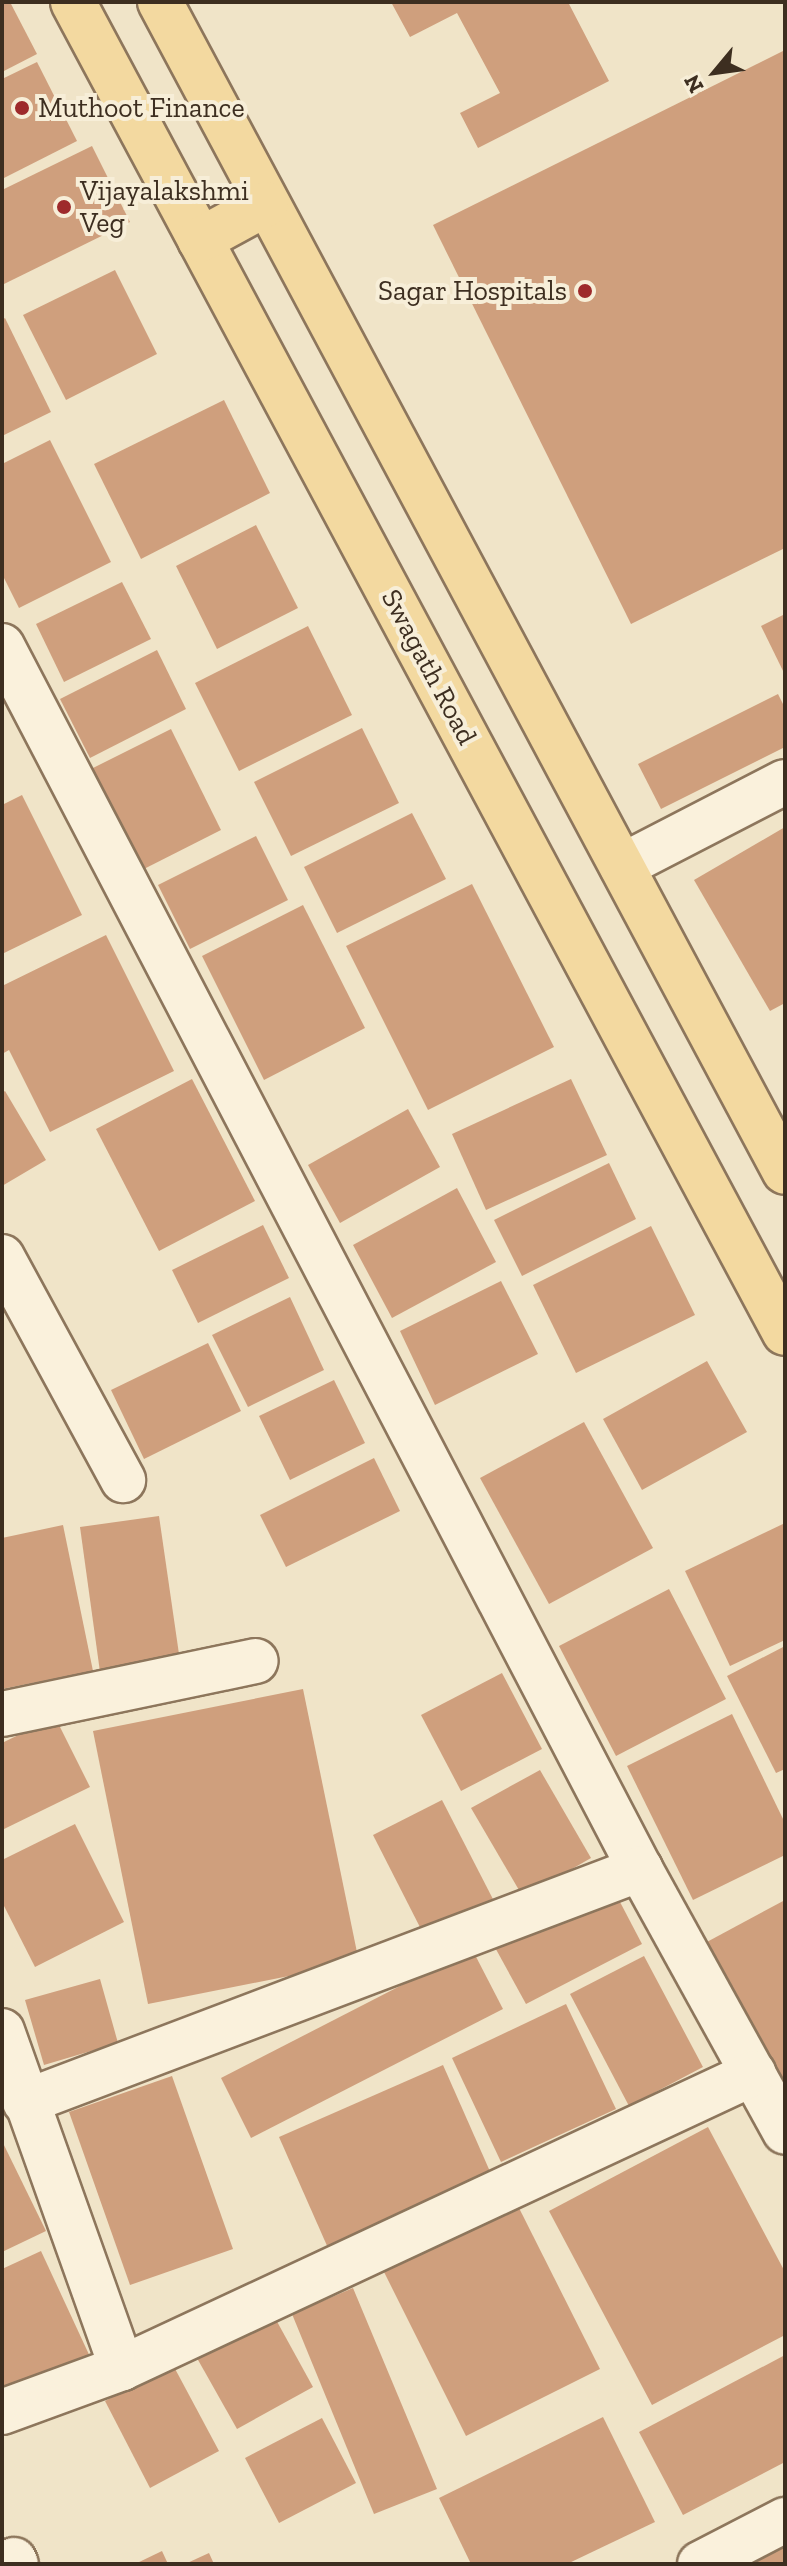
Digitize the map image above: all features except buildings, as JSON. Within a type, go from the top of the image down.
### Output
[{"type":"main road","name":"Swagath Road","points":[[73,2],[785,1333]]},
{"type":"main road","points":[[160,2],[785,1172]]},
{"type":"main road","points":[[200,240],[266,204]]},
{"type":"street","points":[[2,646],[640,1869],[785,2132]]},
{"type":"street","points":[[622,866],[785,782]]},
{"type":"street","points":[[2,1257],[123,1480]]},
{"type":"street","points":[[2,1714],[256,1661]]},
{"type":"street","points":[[25,2102],[640,1869]]},
{"type":"street","points":[[2,2031],[122,2368]]},
{"type":"street","points":[[2,2412],[122,2368],[754,2073]]},
{"type":"street","points":[[700,2564],[785,2520]]},
{"type":"place","name":"Muthoot Finance","points":[[22,108]]},
{"type":"place","name":"Vijayalakshmi Veg","points":[[64,207]]},
{"type":"place","name":"Sagar Hospitals","points":[[585,291]]}]
